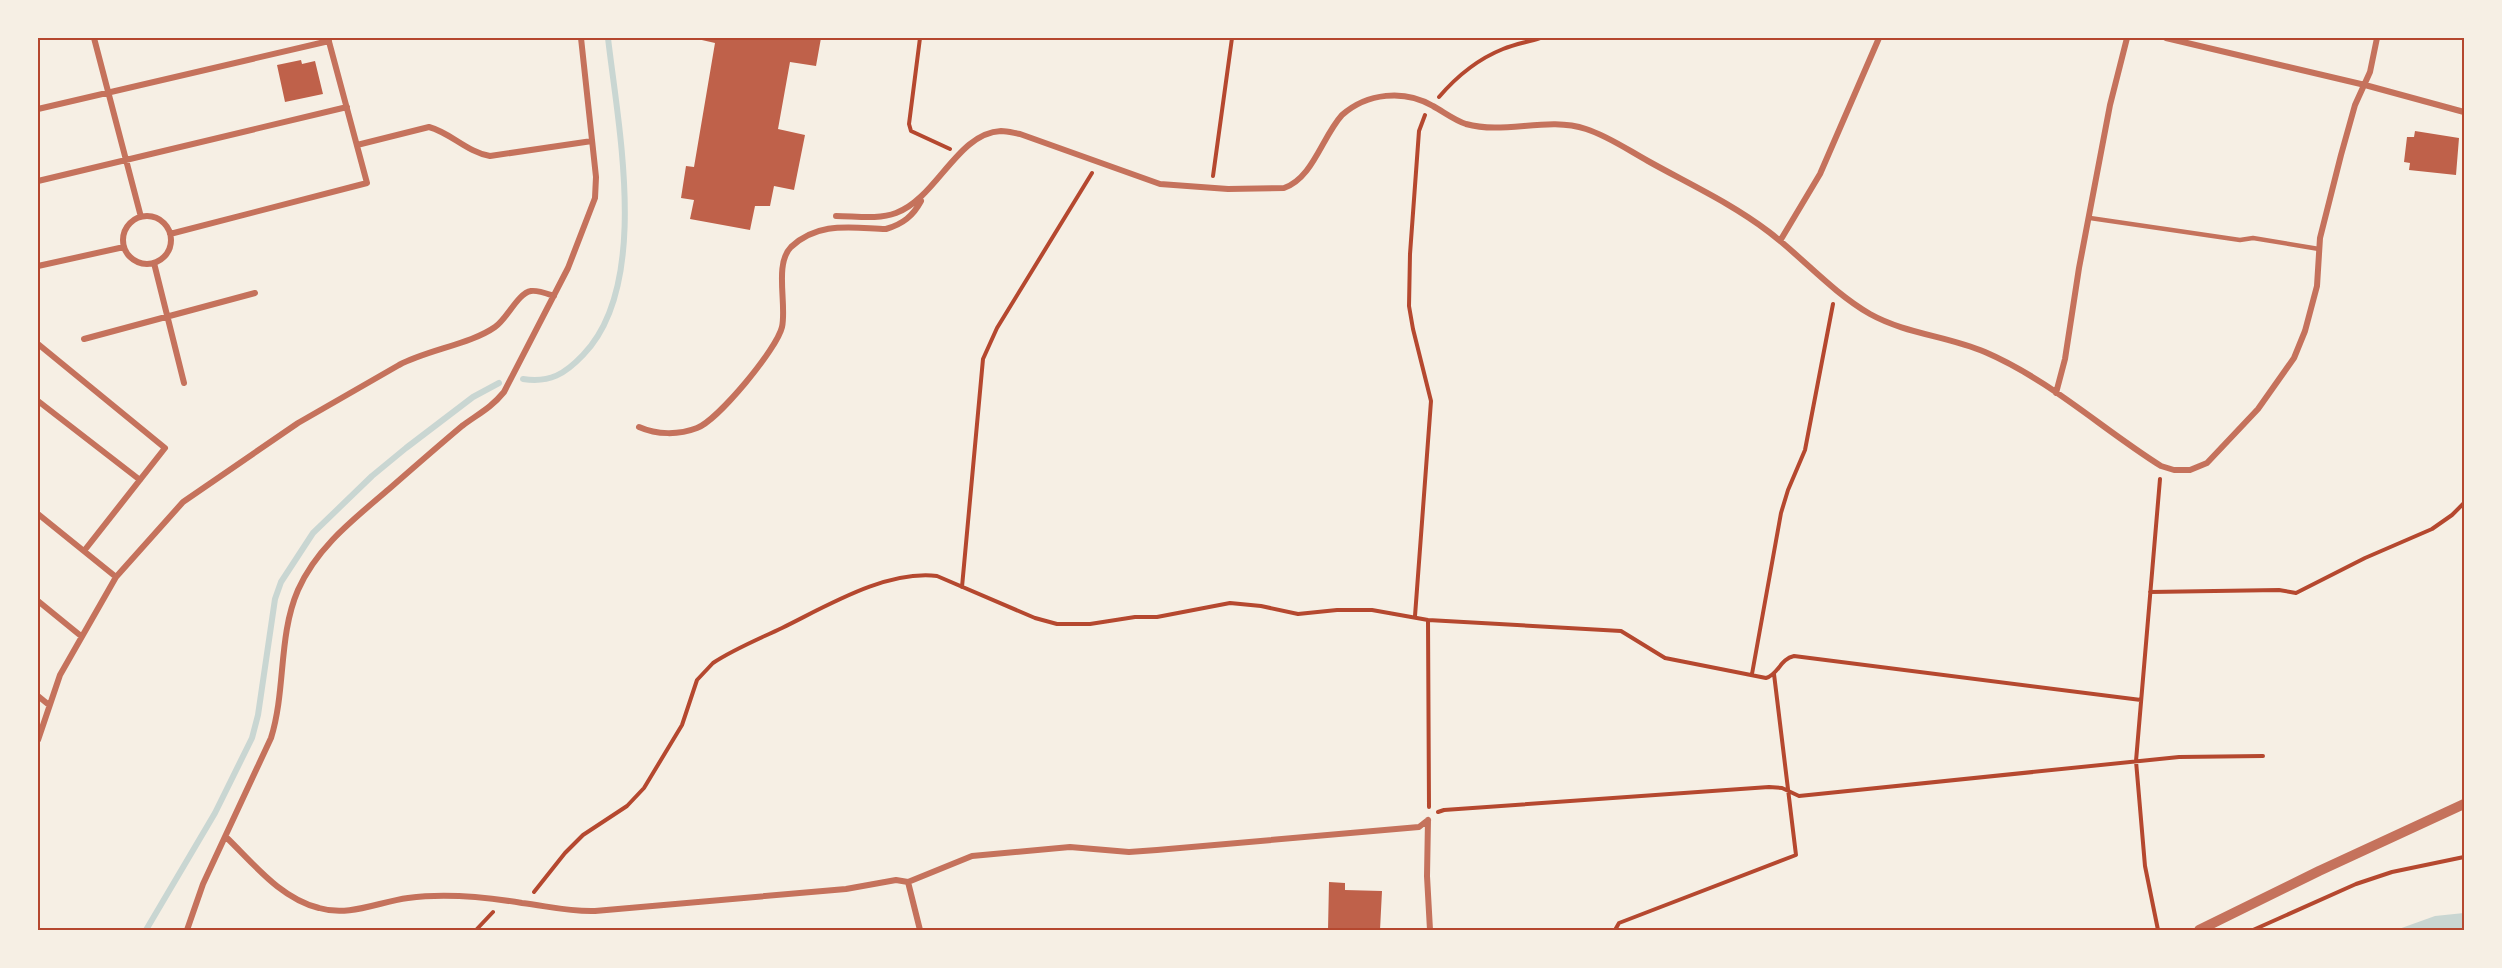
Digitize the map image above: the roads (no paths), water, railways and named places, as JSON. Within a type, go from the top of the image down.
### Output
[{"type":"street","points":[[94,38],[141,217]]},
{"type":"street","points":[[187,930],[204,884],[274,729],[289,624],[293,605],[306,574],[337,534],[464,424],[493,406],[504,392],[554,296],[587,224],[597,189],[580,38]]},
{"type":"street","points":[[1780,241],[1820,174],[1879,38]]},
{"type":"street","points":[[2056,393],[2065,359],[2079,268],[2110,105],[2127,38]]},
{"type":"street","points":[[2166,38],[2365,85],[2464,112]]},
{"type":"street","points":[[836,216],[887,215],[915,204],[960,153],[978,139],[1000,131],[1020,134],[1160,184],[1211,188],[1276,189],[1291,186],[1310,165],[1342,115],[1374,97],[1398,96],[1432,105],[1457,120],[1473,125],[1500,128],[1546,124],[1577,126],[1599,133],[1709,193],[1780,241],[1835,289],[1882,320],[1923,335],[1985,352],[2028,374],[2161,466],[2174,470],[2190,470],[2207,463],[2240,430],[2294,358],[2305,331],[2318,279],[2319,249],[2350,123],[2365,85],[2377,38]]},
{"type":"street","points":[[38,109],[329,39],[367,183],[170,234]]},
{"type":"street","points":[[38,181],[347,107]]},
{"type":"street","points":[[357,145],[429,127],[438,129],[479,154],[490,156],[592,141]]},
{"type":"street","points":[[639,427],[658,433],[687,432],[708,423],[755,370],[778,336],[783,317],[783,259],[792,246],[818,230],[886,229],[896,226],[916,211],[924,195]]},
{"type":"street","points":[[148,216],[162,221],[170,234],[169,248],[161,260],[154,263],[147,264],[132,259],[124,247],[124,231],[128,225],[141,217],[148,216]]},
{"type":"street","points":[[38,266],[124,247]]},
{"type":"street","points":[[154,263],[184,383]]},
{"type":"street","points":[[38,740],[56,683],[116,577],[183,502],[298,423],[414,357],[496,327],[524,294],[532,291],[554,296]]},
{"type":"street","points":[[84,339],[255,293]]},
{"type":"street","points":[[38,344],[165,448],[84,551]]},
{"type":"street","points":[[38,402],[140,480]]},
{"type":"street","points":[[38,514],[116,577]]},
{"type":"street","points":[[38,601],[81,636]]},
{"type":"street","points":[[38,696],[49,705]]},
{"type":"street","points":[[2199,930],[2464,804]]},
{"type":"street","points":[[226,837],[282,891],[318,908],[330,911],[354,910],[422,897],[520,902],[567,910],[594,911],[846,889],[896,879],[908,882],[972,856],[1070,847],[1129,852],[1157,850],[1419,827],[1428,820],[1427,876],[1430,930]]},
{"type":"street","points":[[908,882],[920,930]]},
{"type":"lane","points":[[2090,218],[2240,240],[2253,238],[2319,249]]},
{"type":"waterway","points":[[523,379],[541,380],[556,376],[576,362],[604,325],[617,288],[623,247],[625,203],[618,115],[608,38]]},
{"type":"waterway","points":[[146,930],[215,813],[252,738],[258,715],[275,599],[281,582],[313,533],[372,476],[473,397],[499,383]]}]
